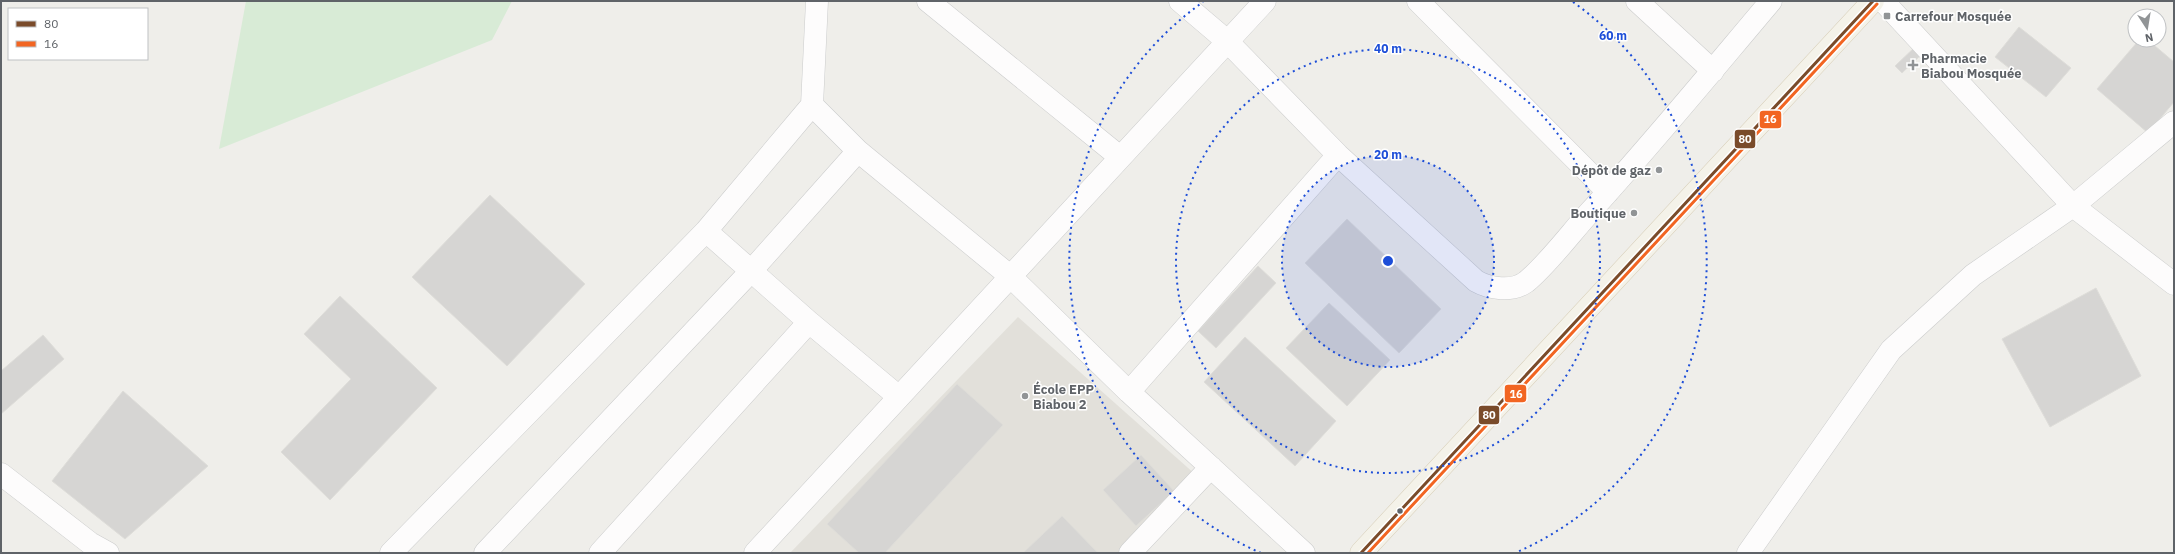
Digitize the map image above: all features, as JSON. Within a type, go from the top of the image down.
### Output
[{"type":"main road","points":[[1361,553],[1873,1]]},
{"type":"street","points":[[391,553],[706,231],[812,105],[817,1]]},
{"type":"street","points":[[928,1],[1120,157]]},
{"type":"street","points":[[1180,1],[1227,41],[1338,155],[1476,282],[1487,287],[1502,288],[1525,283],[1608,192],[1713,71],[1771,1]]},
{"type":"street","points":[[755,553],[1265,1]]},
{"type":"street","points":[[1418,1],[1608,192]]},
{"type":"street","points":[[1637,1],[1713,71]]},
{"type":"street","points":[[1883,1],[2073,206],[2174,284]]},
{"type":"street","points":[[812,105],[858,150],[1010,276],[1129,392],[1304,553]]},
{"type":"street","points":[[1748,553],[1892,350],[1973,275],[2073,206],[2174,122]]},
{"type":"street","points":[[485,553],[752,270],[858,150]]},
{"type":"street","points":[[1129,392],[1338,155]]},
{"type":"street","points":[[706,231],[752,270],[809,322],[899,397]]},
{"type":"street","points":[[600,553],[809,322]]},
{"type":"street","points":[[1130,553],[1211,467]]},
{"type":"street","points":[[1,474],[90,543],[108,553]]},
{"type":"shaded area","name":"École EPP Biabou 2","points":[[1018,317],[1196,475],[1124,553],[790,553]]},
{"type":"green space","points":[[246,1],[512,1],[492,40],[219,149]]},
{"type":"building","points":[[2019,27],[2071,68],[2046,97],[1995,57]]},
{"type":"building","points":[[1916,46],[1923,53],[1902,73],[1895,66]]},
{"type":"building","points":[[2132,48],[2157,48],[2174,62],[2174,102],[2148,133],[2097,89]]},
{"type":"building","points":[[490,195],[585,284],[507,366],[412,277]]},
{"type":"building","points":[[1347,219],[1441,309],[1399,353],[1305,263]]},
{"type":"building","points":[[1258,266],[1276,283],[1216,348],[1198,331]]},
{"type":"building","points":[[2096,288],[2141,376],[2050,427],[2002,339]]},
{"type":"building","points":[[340,296],[437,388],[330,500],[281,452],[351,379],[304,334]]},
{"type":"building","points":[[1329,303],[1390,360],[1347,406],[1286,348]]},
{"type":"building","points":[[43,335],[64,359],[1,414],[1,371]]},
{"type":"building","points":[[1245,337],[1336,421],[1295,466],[1204,382]]},
{"type":"building","points":[[957,384],[1003,425],[885,553],[859,553],[827,524]]},
{"type":"building","points":[[123,391],[208,466],[125,539],[52,481]]},
{"type":"building","points":[[1141,455],[1174,491],[1136,526],[1103,490]]},
{"type":"building","points":[[1062,516],[1098,553],[1023,553]]},
{"type":"transit line","name":"80","points":[[1361,553],[1873,1]]},
{"type":"transit line","name":"16","points":[[1368,553],[1877,4]]},
{"type":"place","name":"Carrefour Mosquée","points":[[1887,16]]},
{"type":"place","name":"Pharmacie Biabou Mosquée","points":[[1913,65]]},
{"type":"place","name":"Dépôt de gaz","points":[[1659,170]]},
{"type":"place","name":"Boutique","points":[[1634,213]]},
{"type":"place","name":"École EPP Biabou 2","points":[[1025,396]]}]
